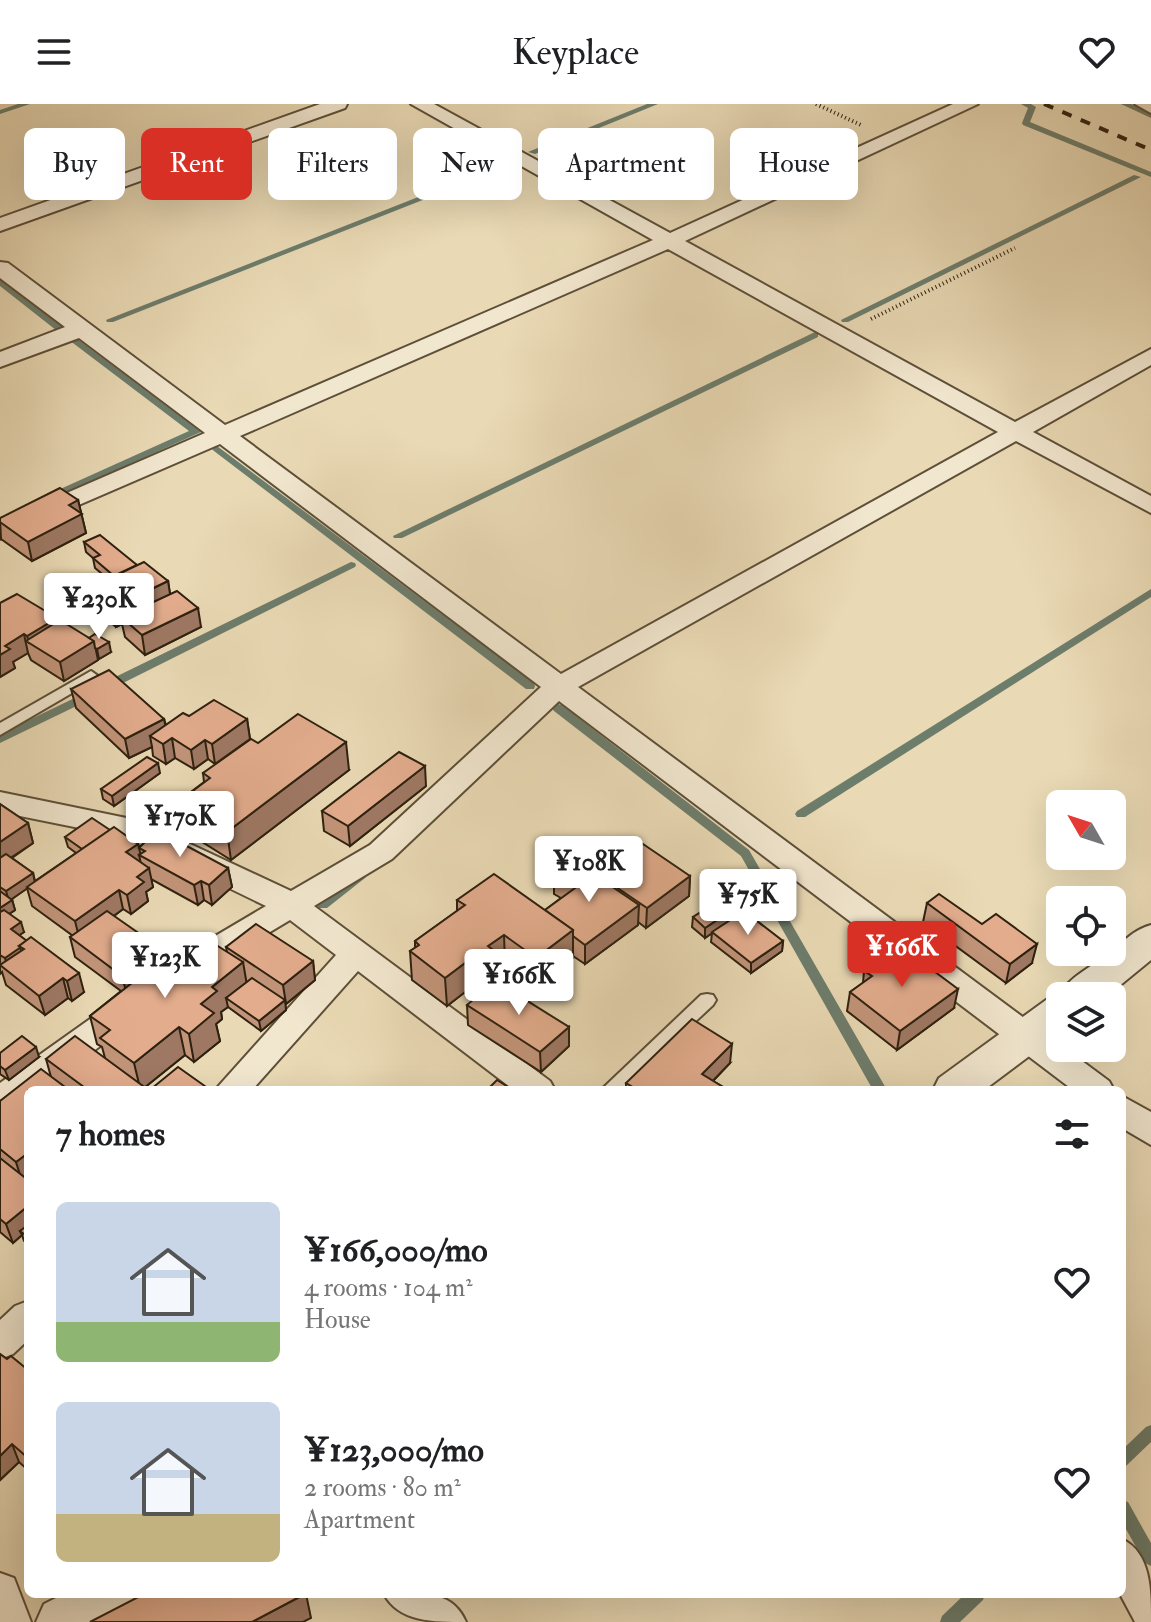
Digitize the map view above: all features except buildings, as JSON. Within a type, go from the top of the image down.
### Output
[{"type":"street","points":[[0,225],[338,104]]},
{"type":"street","points":[[420,104],[1151,506]]},
{"type":"street","points":[[0,531],[671,240],[969,104]]},
{"type":"street","points":[[1144,104],[1151,107]]},
{"type":"street","points":[[0,268],[1092,1086]]},
{"type":"street","points":[[0,360],[81,329]]},
{"type":"street","points":[[0,1101],[156,988],[290,904],[381,852],[558,687],[1151,356]]},
{"type":"street","points":[[0,802],[131,828],[290,904],[533,1086]]},
{"type":"street","points":[[1097,982],[1151,939]]},
{"type":"street","points":[[236,1086],[355,954]]},
{"type":"street","points":[[959,1086],[1046,1022]]},
{"type":"street","points":[[1126,1112],[1151,1131]]},
{"type":"street","points":[[0,1343],[24,1321]]},
{"type":"street","points":[[1126,1565],[1151,1611]]},
{"type":"street","points":[[0,1592],[10,1622]]},
{"type":"street","points":[[62,1622],[108,1598]]},
{"type":"street","points":[[410,1598],[445,1622]]},
{"type":"lane","points":[[0,730],[91,676]]},
{"type":"lane","points":[[149,837],[213,792]]},
{"type":"lane","points":[[614,1086],[707,1000]]},
{"type":"path","points":[[816,104],[891,139]]},
{"type":"path","points":[[841,334],[1015,248]]},
{"type":"waterway","points":[[0,112],[26,104]]},
{"type":"waterway","points":[[532,152],[654,104]]},
{"type":"waterway","points":[[1025,104],[1032,107],[1026,123],[1151,175]]},
{"type":"waterway","points":[[1125,104],[1151,116]]},
{"type":"waterway","points":[[845,320],[1137,177]]},
{"type":"waterway","points":[[110,320],[418,200]]},
{"type":"waterway","points":[[0,282],[64,332]]},
{"type":"waterway","points":[[398,536],[815,335]]},
{"type":"waterway","points":[[50,497],[196,432],[72,338]]},
{"type":"waterway","points":[[217,449],[530,686]]},
{"type":"waterway","points":[[107,686],[351,565]]},
{"type":"waterway","points":[[801,814],[1151,592]]},
{"type":"waterway","points":[[0,739],[87,696]]},
{"type":"waterway","points":[[558,708],[745,853],[878,1086]]},
{"type":"waterway","points":[[323,905],[361,875]]},
{"type":"waterway","points":[[1126,1456],[1151,1432]]},
{"type":"waterway","points":[[1126,1514],[1151,1558]]},
{"type":"waterway","points":[[948,1622],[973,1598]]},
{"type":"railway","points":[[1044,104],[1151,150]]}]
